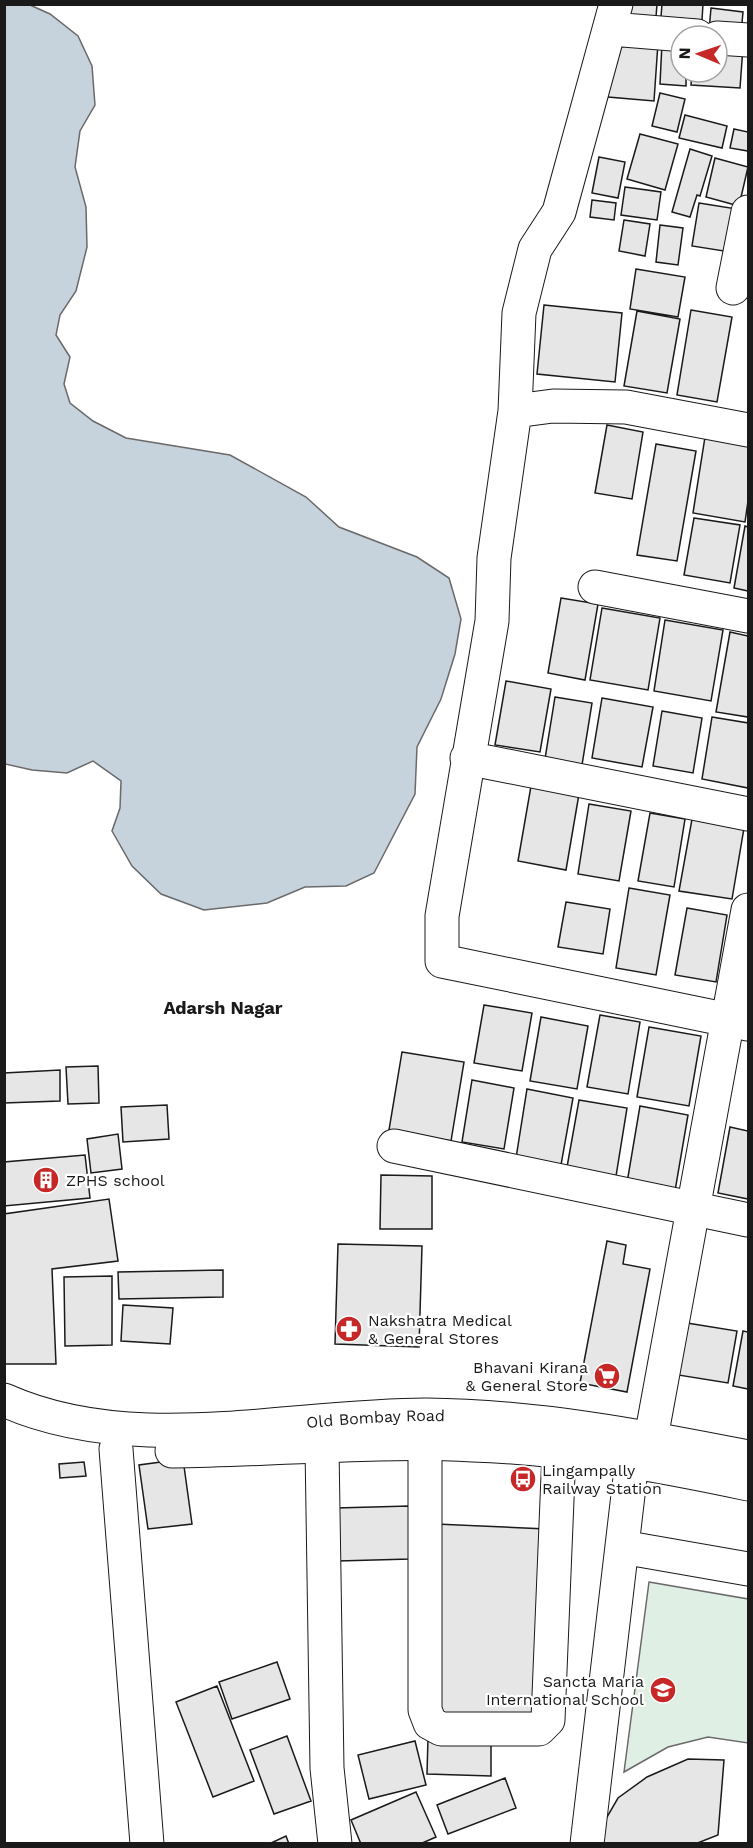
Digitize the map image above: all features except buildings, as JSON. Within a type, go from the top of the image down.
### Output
[{"type":"street","points":[[669,30],[614,17],[559,212],[535,249],[519,313],[516,411],[494,558],[492,621],[442,916],[442,961],[738,1022]]},
{"type":"street","points":[[729,39],[748,40]]},
{"type":"street","points":[[733,288],[748,212]]},
{"type":"street","points":[[516,411],[553,406],[626,407],[748,430]]},
{"type":"street","points":[[595,587],[748,616]]},
{"type":"street","points":[[467,758],[748,814]]},
{"type":"street","points":[[587,1844],[622,1547],[692,1208],[738,1022],[748,910]]},
{"type":"street","points":[[394,1146],[748,1220]]},
{"type":"street","name":"Old Bombay Road","points":[[4,1400],[63,1421],[116,1428],[180,1429],[424,1415],[510,1419],[642,1450],[748,1484]]},
{"type":"street","name":"Old Bombay Road","points":[[4,1422],[56,1440],[116,1449],[241,1450],[425,1444],[559,1451],[642,1450],[748,1457]]},
{"type":"street","points":[[425,1444],[425,1710],[430,1724],[441,1728],[539,1729],[548,1720],[559,1451]]},
{"type":"street","points":[[322,1447],[327,1768],[335,1844]]},
{"type":"street","points":[[116,1449],[147,1844]]},
{"type":"street","points":[[622,1547],[748,1569]]},
{"type":"green space","points":[[649,1582],[748,1599],[748,1743],[708,1737],[668,1747],[624,1772]]},
{"type":"shaded area","points":[[4,5],[30,5],[50,14],[78,36],[92,66],[95,105],[80,131],[75,167],[86,207],[87,247],[76,291],[60,315],[56,335],[70,357],[64,384],[70,403],[93,421],[126,438],[230,455],[306,497],[339,527],[417,557],[449,578],[461,619],[455,654],[441,699],[417,747],[415,794],[374,873],[346,886],[305,887],[267,903],[204,910],[161,894],[132,866],[112,831],[120,808],[121,781],[93,761],[67,773],[32,770],[5,764]]},
{"type":"place","name":"ZPHS school","points":[[46,1180]]},
{"type":"place","name":"Nakshatra Medical & General Stores","points":[[349,1329]]},
{"type":"place","name":"Bhavani Kirana & General Store","points":[[607,1376]]},
{"type":"place","name":"Lingampally Railway Station","points":[[523,1479]]},
{"type":"place","name":"Sancta Maria International School","points":[[663,1690]]},
{"type":"district","name":"Adarsh Nagar","points":[[223,1007]]}]
